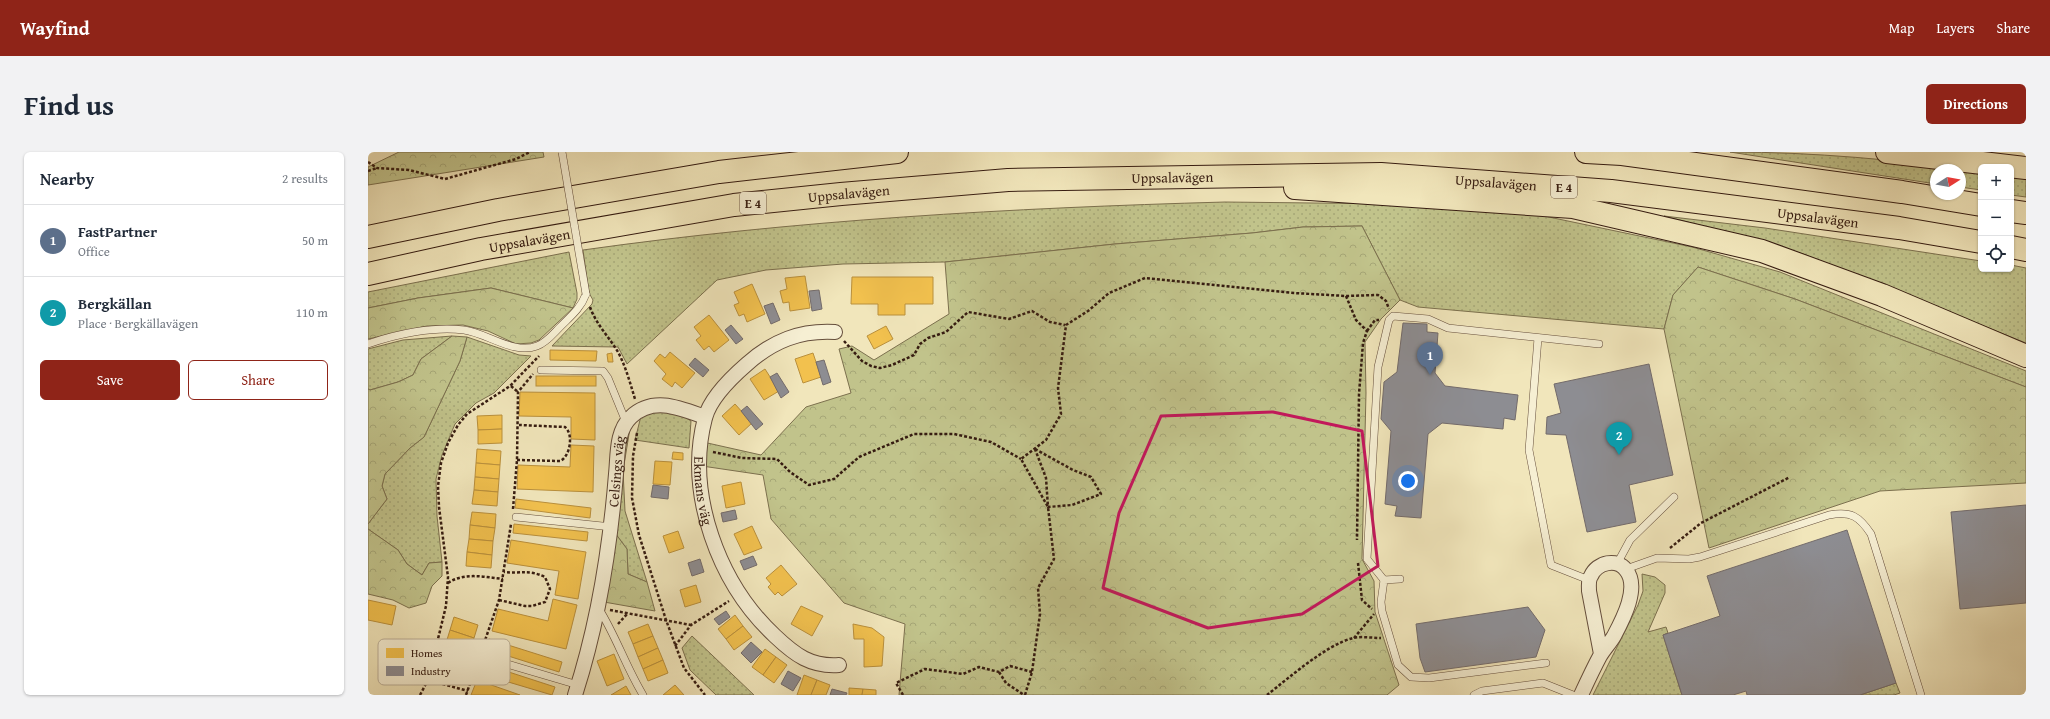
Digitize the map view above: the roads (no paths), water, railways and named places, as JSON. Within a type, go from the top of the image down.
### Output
[{"type":"highway","points":[[368,237],[498,210],[719,172],[897,152]]},
{"type":"highway","points":[[1586,152],[1622,154],[1902,192],[1978,205]]},
{"type":"highway","points":[[1887,152],[2026,168]]},
{"type":"highway","name":"Uppsalavägen","points":[[368,274],[481,249],[734,205],[841,194],[1008,180],[1144,177],[1381,174],[1611,191],[1899,228],[1978,241]]},
{"type":"highway","points":[[1144,177],[1573,207],[1762,251],[1882,295],[2026,356]]},
{"type":"highway","points":[[2014,211],[2026,213]]},
{"type":"highway","points":[[2014,248],[2026,250]]},
{"type":"street","name":"Ekmans väg","points":[[835,332],[809,332],[787,338],[769,347],[735,374],[719,393],[705,417],[699,448],[700,483],[707,519],[720,556],[739,594],[759,622],[798,656],[818,665],[839,665]]},
{"type":"street","name":"Celsings väg","points":[[577,690],[598,607],[612,527],[619,440],[626,422],[639,411],[650,406],[666,405],[705,417]]},
{"type":"street","points":[[1581,695],[1601,654],[1614,636],[1632,592],[1632,584],[1622,566],[1602,564],[1596,568],[1589,580],[1589,591],[1601,654]]},
{"type":"lane","points":[[368,344],[397,336],[443,329],[464,330],[482,334],[515,347],[532,348],[545,341],[578,309],[586,294],[562,152]]},
{"type":"lane","points":[[1546,663],[1429,678],[1411,677],[1398,665],[1381,602],[1384,580],[1367,559],[1378,367],[1389,320],[1393,316],[1428,319],[1448,328],[1599,344]]},
{"type":"lane","points":[[1538,338],[1529,450],[1551,565],[1589,580]]},
{"type":"lane","points":[[541,370],[603,371],[608,378],[626,422]]},
{"type":"lane","points":[[1674,497],[1630,540],[1622,566],[1657,558],[1689,559],[1700,557],[1829,515],[1841,513],[1853,515],[1863,523],[1871,534],[1921,695]]},
{"type":"lane","points":[[516,517],[612,527]]},
{"type":"lane","points":[[1384,580],[1400,578]]},
{"type":"lane","points":[[598,607],[612,630],[630,674],[643,695]]},
{"type":"lane","points":[[510,666],[577,690]]},
{"type":"lane","points":[[1474,695],[1482,691],[1543,683],[1573,695]]},
{"type":"place","name":"FastPartner","points":[[1430,375]]},
{"type":"place","name":"Bergkällan","points":[[1619,455]]}]
